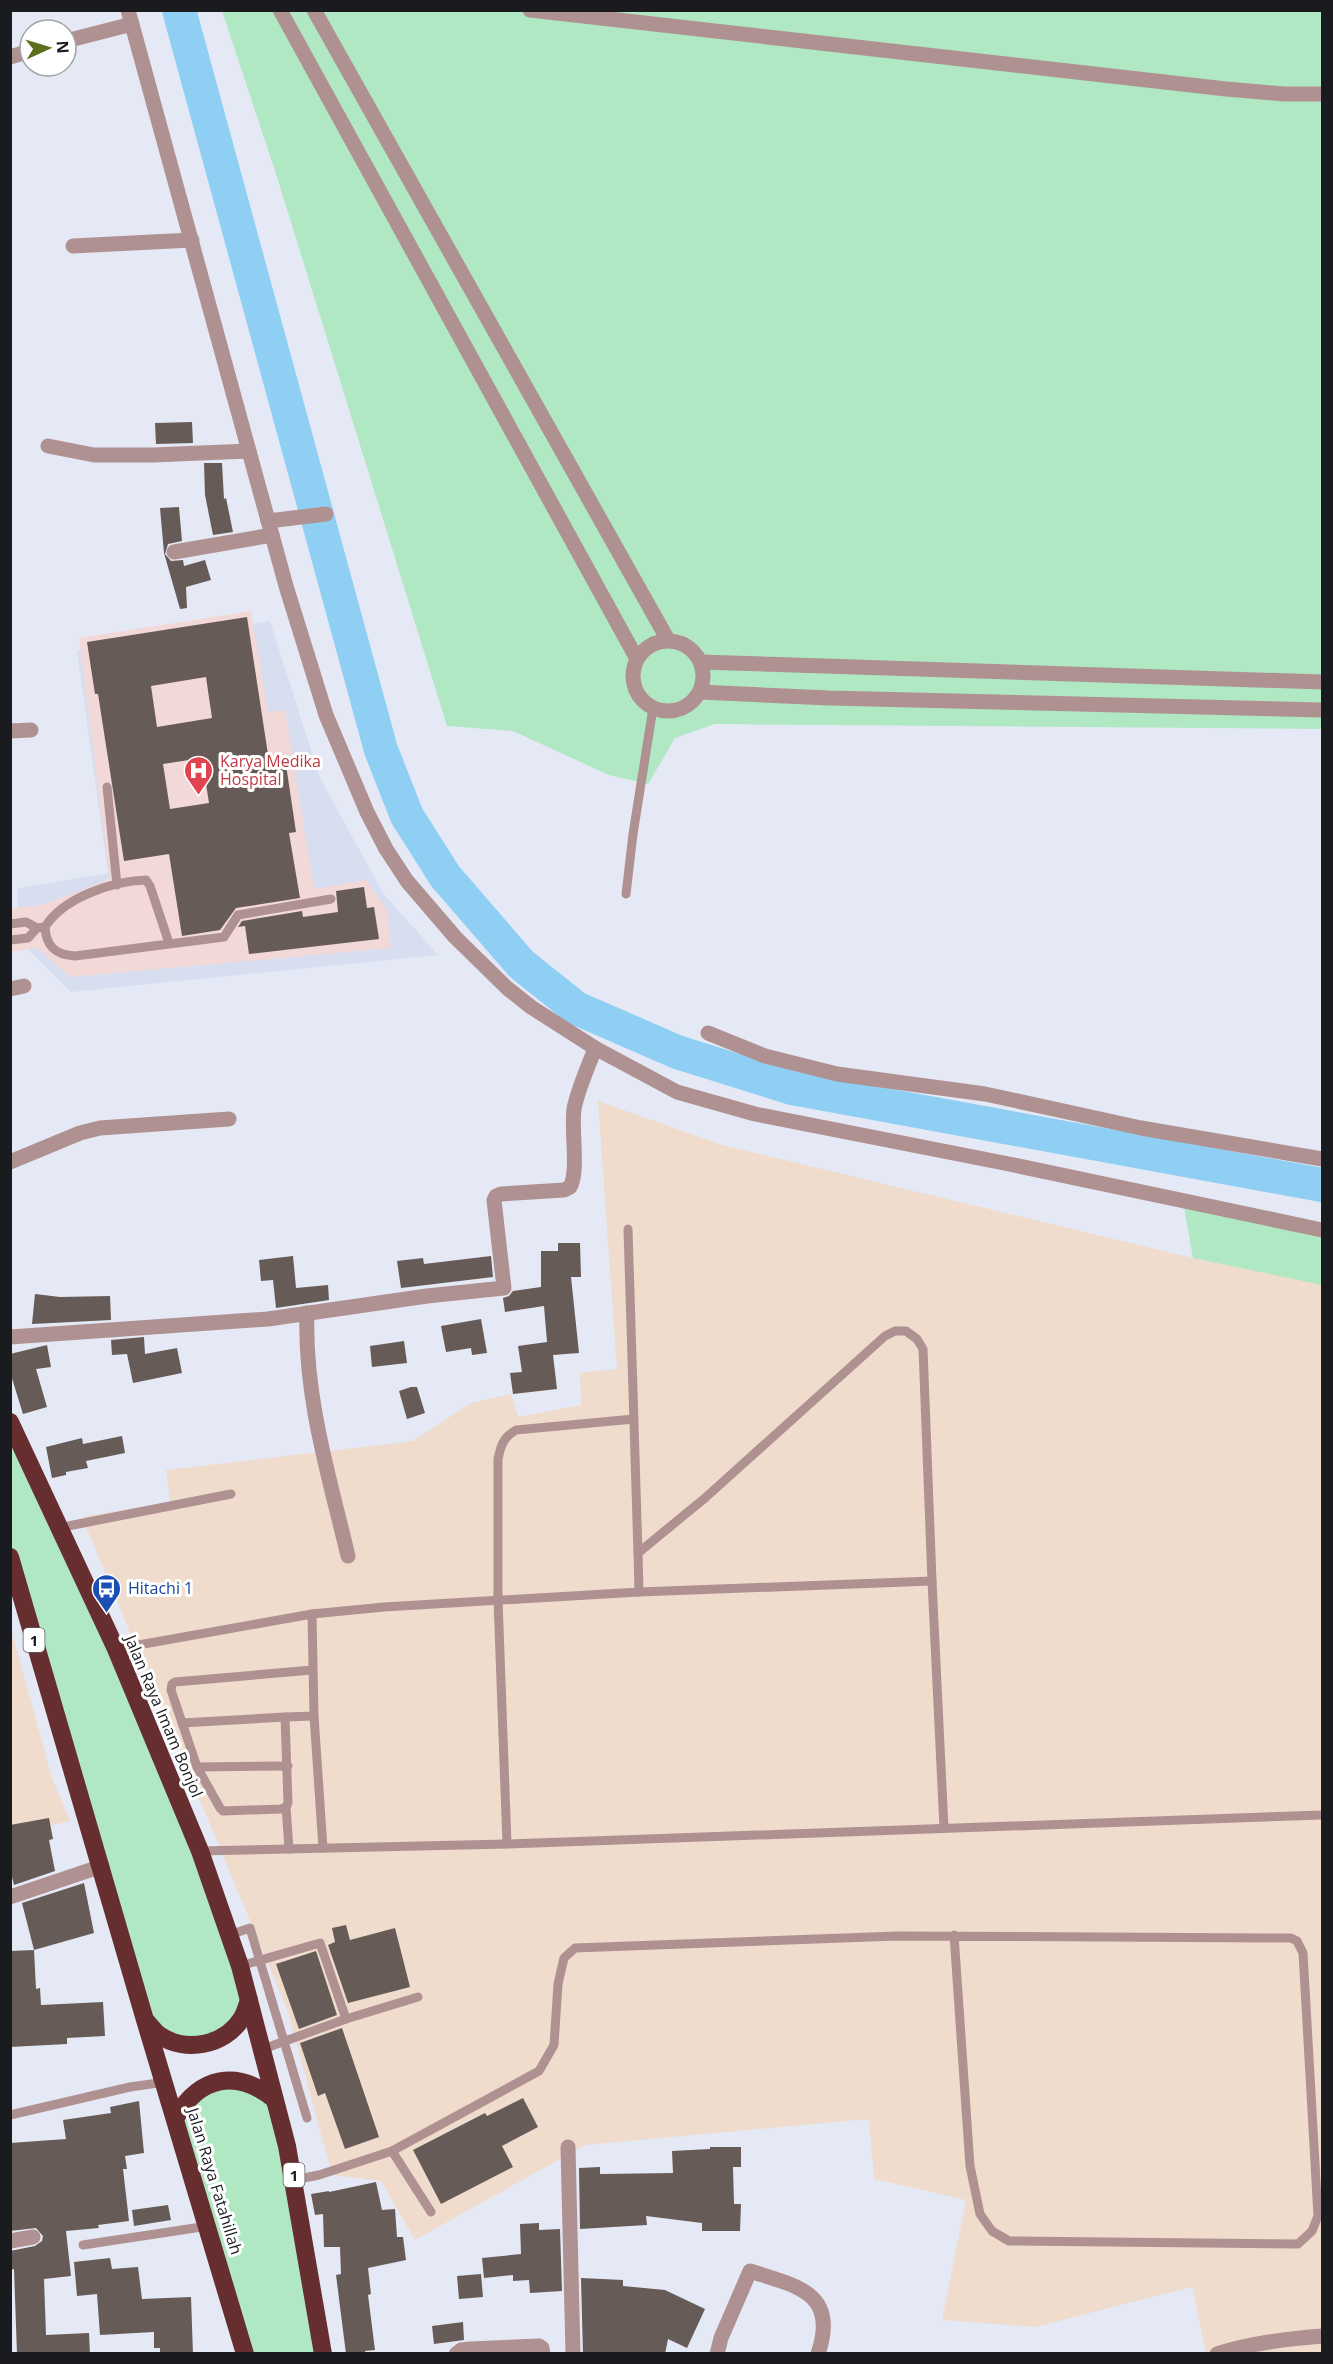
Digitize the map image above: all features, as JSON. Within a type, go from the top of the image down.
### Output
[{"type":"highway","name":"Jalan Raya Imam Bonjol","points":[[10,1422],[116,1649],[200,1851],[240,1966],[249,2000]]},
{"type":"highway","name":"1","points":[[10,1557],[102,1866],[145,2020]]},
{"type":"highway","name":"1","points":[[249,2000],[294,2180],[323,2354]]},
{"type":"highway","points":[[145,2020],[158,2034],[175,2043],[194,2046],[213,2042],[229,2032],[242,2018],[249,2000]]},
{"type":"highway","name":"Jalan Raya Fatahillah","points":[[145,2020],[209,2226],[245,2354]]},
{"type":"highway","points":[[176,2117],[185,2102],[197,2090],[212,2083],[229,2080],[246,2082],[261,2088],[274,2099]]},
{"type":"street","points":[[280,10],[637,659]]},
{"type":"street","points":[[314,10],[668,640]]},
{"type":"street","points":[[530,10],[1226,89],[1284,94],[1323,94]]},
{"type":"street","points":[[78,36],[130,17],[270,528],[326,715],[367,812],[391,857],[430,910],[507,988],[531,1007],[595,1048],[677,1092],[755,1114],[1009,1164],[1323,1230]]},
{"type":"street","points":[[74,246],[192,240]]},
{"type":"street","points":[[48,446],[94,455],[153,456],[249,451]]},
{"type":"street","points":[[174,552],[270,528],[300,518],[325,515]]},
{"type":"street","points":[[668,640],[688,646],[701,662],[704,677],[700,692],[688,705],[671,712],[653,708],[639,696],[633,678],[637,659],[650,645],[668,640]]},
{"type":"street","points":[[701,662],[1323,682]]},
{"type":"street","points":[[700,692],[829,698],[1323,710]]},
{"type":"street","points":[[10,731],[31,730]]},
{"type":"street","points":[[708,1033],[765,1056],[837,1074],[984,1094],[1142,1128],[1323,1159]]},
{"type":"street","points":[[10,1337],[217,1323],[504,1288],[494,1200],[501,1194],[564,1190],[570,1187],[574,1177],[576,1097],[595,1048]]},
{"type":"street","points":[[10,1162],[73,1136],[100,1128],[229,1119]]},
{"type":"street","points":[[307,1313],[306,1338],[313,1406],[348,1556]]},
{"type":"street","points":[[10,1897],[102,1866]]},
{"type":"street","points":[[568,2147],[573,2354]]},
{"type":"street","points":[[10,2241],[33,2237]]},
{"type":"street","points":[[717,2354],[721,2337],[750,2271],[800,2287],[812,2296],[819,2306],[823,2322],[824,2336],[818,2354]]},
{"type":"street","points":[[1217,2354],[1275,2341],[1323,2336]]},
{"type":"street","points":[[456,2354],[461,2350],[470,2349],[539,2346],[543,2354]]},
{"type":"lane","points":[[626,894],[653,708]]},
{"type":"lane","points":[[107,787],[117,885]]},
{"type":"lane","points":[[10,940],[28,938],[53,915],[90,893],[141,880],[148,881],[169,943]]},
{"type":"lane","points":[[10,924],[26,922],[41,928],[51,948],[61,955],[75,957],[224,937],[238,915],[331,899]]},
{"type":"lane","points":[[628,1229],[639,1592]]},
{"type":"lane","points":[[638,1553],[705,1498],[885,1336],[895,1331],[906,1330],[917,1339],[923,1349],[944,1828]]},
{"type":"lane","points":[[507,1844],[498,1600],[498,1460],[506,1436],[516,1430],[634,1419]]},
{"type":"lane","points":[[58,1527],[231,1494]]},
{"type":"lane","points":[[116,1649],[312,1614],[384,1607],[639,1592],[932,1581]]},
{"type":"lane","points":[[312,1614],[314,1716],[323,1848]]},
{"type":"lane","points":[[286,1807],[223,1811],[197,1767],[171,1690],[172,1684],[312,1670]]},
{"type":"lane","points":[[182,1723],[314,1716]]},
{"type":"lane","points":[[285,1717],[289,1849]]},
{"type":"lane","points":[[197,1767],[288,1766]]},
{"type":"lane","points":[[200,1851],[507,1844],[1323,1815]]},
{"type":"lane","points":[[229,1935],[250,1928],[307,2118]]},
{"type":"lane","points":[[294,2180],[319,2175],[392,2151],[539,2071],[554,2045],[558,1984],[564,1958],[575,1948],[954,1935],[1290,1938],[1297,1941],[1303,1953],[1318,2216],[1312,2231],[1298,2244],[1225,2245],[1009,2241],[992,2231],[981,2214],[970,2166],[954,1935]]},
{"type":"lane","points":[[240,1966],[320,1943],[346,2019]]},
{"type":"lane","points":[[263,2049],[346,2019],[418,1997]]},
{"type":"lane","points":[[10,2115],[130,2087],[165,2082]]},
{"type":"lane","points":[[392,2151],[431,2212]]},
{"type":"lane","points":[[83,2244],[209,2226]]},
{"type":"shaded area","name":"Karya Medika Hospital","points":[[251,611],[268,712],[285,710],[314,889],[366,880],[387,910],[391,948],[70,977],[38,948],[11,952],[10,909],[41,905],[110,879],[79,638]]},
{"type":"shaded area","name":"Karya Medika Hospital","points":[[270,621],[320,778],[383,893],[438,955],[71,992],[16,937],[18,888],[108,873],[77,651]]},
{"type":"shaded area","points":[[598,1101],[722,1145],[1193,1258],[1322,1284],[1322,2353],[1206,2353],[1192,2287],[1035,2327],[942,2320],[966,2200],[874,2179],[869,2119],[585,2145],[415,2240],[381,2181],[332,2175],[288,2012],[82,1517],[170,1502],[166,1470],[413,1441],[471,1403],[511,1394],[518,1417],[581,1405],[580,1373],[617,1369]]},
{"type":"shaded area","points":[[10,1625],[52,1778],[70,1821],[11,1834]]},
{"type":"green space","points":[[222,11],[1322,11],[1322,729],[715,724],[675,738],[648,784],[609,775],[513,731],[447,726],[277,177]]},
{"type":"green space","points":[[1182,1196],[1322,1226],[1322,1285],[1193,1258]]},
{"type":"green space","points":[[10,1420],[116,1649],[249,2000],[213,2042],[158,2034],[11,1557]]},
{"type":"green space","points":[[212,2083],[274,2099],[323,2353],[245,2353],[176,2117]]},
{"type":"building","points":[[192,422],[193,443],[156,444],[155,423]]},
{"type":"building","points":[[204,463],[222,463],[224,499],[226,498],[233,532],[213,535],[205,495]]},
{"type":"building","points":[[179,507],[182,541],[168,544],[165,554],[171,561],[183,560],[184,566],[205,560],[211,580],[186,587],[187,608],[180,609],[164,553],[160,508]]},
{"type":"building","points":[[247,617],[269,761],[285,758],[296,832],[289,833],[300,898],[236,908],[220,930],[182,936],[169,854],[124,861],[98,694],[95,694],[87,642]],"holes":[[[206,677],[212,718],[157,727],[151,686]],[[202,758],[209,803],[170,809],[163,764]]]},
{"type":"building","points":[[364,887],[367,908],[374,907],[379,939],[249,954],[245,926],[238,927],[242,921],[302,911],[303,917],[338,912],[336,891]]},
{"type":"building","points":[[558,1243],[580,1243],[581,1277],[571,1277],[579,1353],[553,1355],[557,1389],[513,1394],[510,1373],[522,1372],[518,1346],[547,1342],[544,1306],[505,1312],[503,1298],[509,1296],[513,1291],[541,1287],[541,1251],[558,1251]]},
{"type":"building","points":[[293,1256],[296,1288],[328,1285],[329,1300],[276,1308],[273,1280],[261,1281],[259,1260]]},
{"type":"building","points":[[491,1256],[493,1277],[401,1288],[397,1261],[423,1258],[424,1264]]},
{"type":"building","points":[[35,1294],[60,1297],[110,1296],[111,1320],[32,1324]]},
{"type":"building","points":[[481,1319],[487,1353],[472,1355],[471,1348],[446,1352],[441,1326]]},
{"type":"building","points":[[144,1337],[145,1354],[177,1348],[182,1373],[133,1383],[127,1354],[112,1355],[111,1340]]},
{"type":"building","points":[[404,1341],[407,1363],[372,1367],[370,1346]]},
{"type":"building","points":[[47,1345],[51,1367],[36,1369],[47,1407],[23,1414],[10,1372],[10,1354]]},
{"type":"building","points":[[417,1387],[425,1413],[407,1419],[399,1391]]},
{"type":"building","points":[[122,1436],[125,1453],[86,1461],[88,1468],[66,1472],[66,1475],[52,1478],[46,1447],[82,1438],[83,1444]]},
{"type":"building","points":[[49,1818],[53,1839],[49,1840],[55,1871],[14,1885],[10,1869],[10,1825]]},
{"type":"building","points":[[84,1883],[94,1933],[34,1950],[22,1903]]},
{"type":"building","points":[[346,1925],[350,1940],[395,1928],[410,1987],[348,2003],[328,1945],[335,1942],[332,1928]]},
{"type":"building","points":[[34,1950],[36,1989],[40,1988],[41,2005],[103,2002],[105,2036],[67,2038],[67,2044],[10,2047],[10,2026],[12,2026],[10,1951]]},
{"type":"building","points":[[316,1951],[337,2015],[299,2029],[276,1964]]},
{"type":"building","points":[[342,2028],[379,2137],[345,2149],[325,2093],[318,2096],[300,2043]]},
{"type":"building","points":[[523,2098],[538,2127],[502,2146],[513,2167],[441,2204],[413,2150],[485,2113],[487,2116]]},
{"type":"building","points":[[139,2101],[144,2153],[125,2156],[127,2169],[123,2169],[129,2221],[98,2225],[99,2228],[66,2231],[71,2276],[44,2279],[46,2335],[89,2333],[90,2354],[17,2354],[14,2269],[10,2270],[10,2251],[35,2246],[42,2241],[43,2236],[36,2228],[10,2231],[10,2143],[66,2139],[63,2120],[111,2113],[110,2107]]},
{"type":"building","points":[[710,2147],[741,2147],[741,2167],[733,2167],[734,2204],[741,2204],[740,2231],[702,2231],[702,2223],[646,2216],[647,2225],[580,2229],[579,2168],[600,2167],[600,2174],[673,2173],[672,2151],[710,2149]]},
{"type":"building","points":[[376,2182],[382,2210],[395,2209],[397,2237],[403,2237],[406,2260],[368,2268],[371,2294],[368,2295],[375,2350],[365,2351],[365,2354],[346,2354],[336,2275],[341,2274],[340,2247],[324,2247],[323,2214],[315,2215],[311,2194]]},
{"type":"building","points":[[168,2205],[171,2220],[134,2226],[132,2210]]},
{"type":"building","points":[[539,2223],[539,2230],[560,2229],[562,2291],[530,2293],[529,2280],[513,2281],[513,2275],[484,2278],[482,2258],[521,2254],[520,2224]]},
{"type":"building","points":[[110,2258],[112,2269],[138,2267],[142,2299],[191,2297],[193,2354],[160,2354],[160,2348],[154,2348],[154,2332],[100,2335],[97,2294],[77,2296],[74,2262]]},
{"type":"building","points":[[481,2274],[483,2297],[459,2299],[457,2276]]},
{"type":"building","points":[[581,2278],[623,2280],[623,2286],[665,2290],[705,2309],[687,2348],[668,2339],[665,2354],[583,2354]]},
{"type":"building","points":[[463,2322],[464,2340],[434,2344],[432,2326]]},
{"type":"waterway","points":[[179,10],[381,750],[407,816],[445,876],[521,964],[576,1008],[677,1052],[792,1088],[1322,1185]]},
{"type":"place","name":"Karya Medika Hospital","points":[[199,796]]},
{"type":"place","name":"Hitachi 1","points":[[107,1614]]}]
